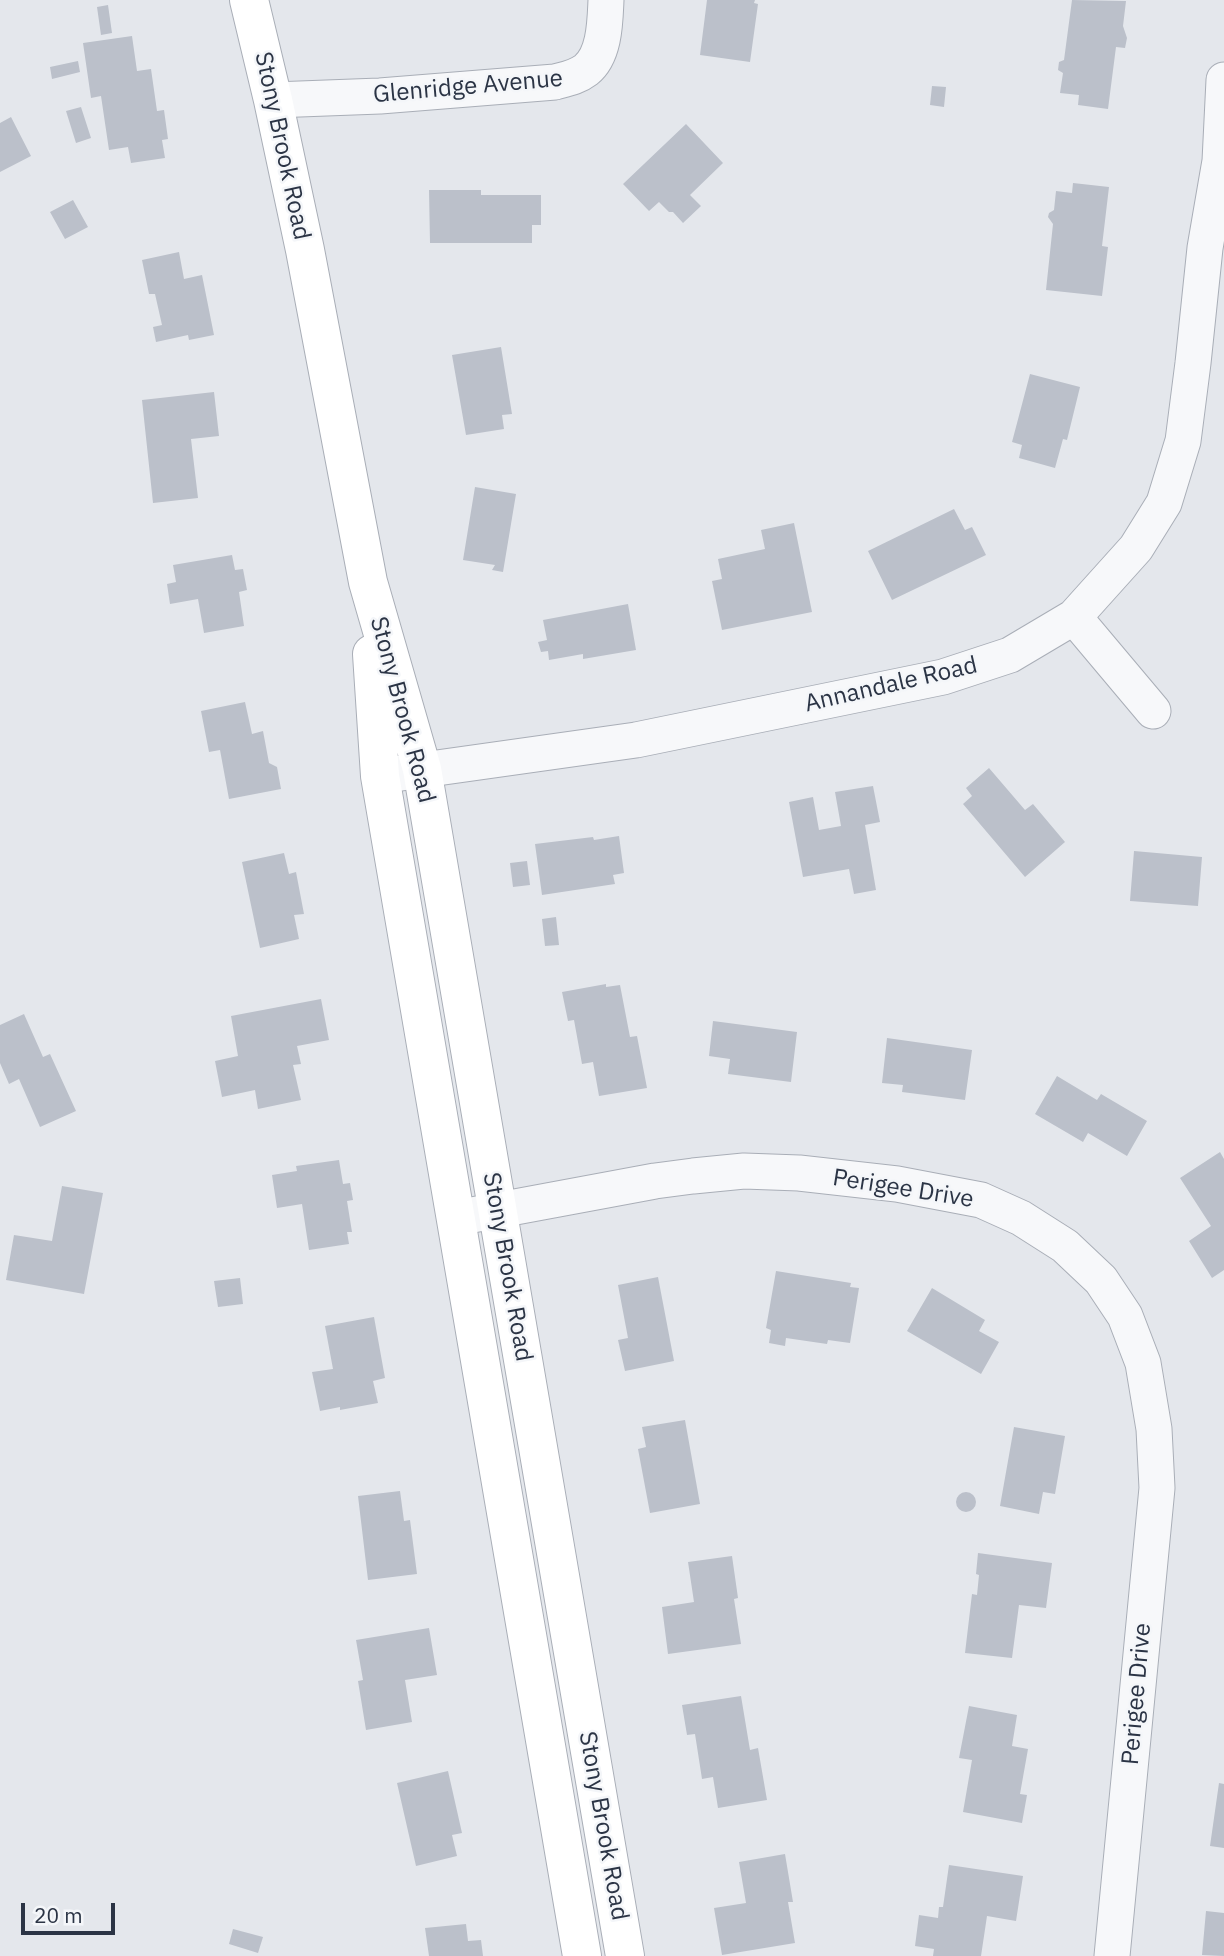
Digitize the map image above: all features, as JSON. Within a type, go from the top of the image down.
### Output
[{"type":"main road","name":"Stony Brook Road","points":[[250,0],[305,250],[368,582],[422,769],[625,1956]]},
{"type":"main road","name":"Stony Brook Road","points":[[368,582],[380,776],[582,1956]]},
{"type":"main road","points":[[570,1886],[612,1879]]},
{"type":"street","name":"Glenridge Avenue","points":[[273,100],[380,96],[555,82],[574,77],[589,68],[598,51],[605,24],[606,0]]},
{"type":"street","name":"Annandale Road","points":[[380,776],[636,740],[943,677],[1010,655],[1074,617],[1136,548],[1164,503],[1183,441],[1205,248],[1220,161],[1224,88]]},
{"type":"street","points":[[1074,617],[1153,711]]},
{"type":"street","name":"Perigee Drive","points":[[456,1218],[693,1176],[744,1171],[799,1174],[897,1184],[981,1200],[1021,1219],[1065,1246],[1101,1280],[1125,1316],[1143,1363],[1154,1429],[1157,1488],[1112,1956]]},
{"type":"building","points":[[707,0],[755,0],[754,3],[758,4],[750,62],[700,55]]},
{"type":"building","points":[[1072,0],[1126,1],[1123,26],[1127,38],[1125,48],[1116,47],[1108,109],[1078,105],[1079,95],[1060,93],[1063,73],[1058,70],[1059,62],[1064,60]]},
{"type":"building","points":[[108,5],[112,33],[101,35],[97,7]]},
{"type":"building","points":[[132,36],[137,71],[151,69],[157,111],[164,110],[168,139],[162,140],[165,158],[131,163],[128,147],[109,150],[101,96],[91,98],[83,43]]},
{"type":"building","points":[[78,61],[80,72],[52,79],[50,67]]},
{"type":"building","points":[[932,86],[946,87],[944,107],[930,105]]},
{"type":"building","points":[[81,107],[91,138],[76,143],[66,111]]},
{"type":"building","points":[[11,117],[31,156],[0,172],[0,123]]},
{"type":"building","points":[[686,124],[723,163],[690,195],[701,206],[683,223],[659,202],[649,211],[623,184]]},
{"type":"building","points":[[1073,183],[1109,187],[1102,246],[1108,247],[1102,296],[1046,290],[1053,224],[1048,217],[1049,213],[1054,210],[1056,191],[1072,193]]},
{"type":"building","points":[[429,190],[481,190],[481,195],[541,195],[541,225],[532,225],[532,243],[430,243]]},
{"type":"building","points":[[73,200],[88,227],[65,239],[50,212]]},
{"type":"building","points":[[179,252],[184,279],[202,275],[214,335],[189,340],[188,335],[156,342],[153,327],[162,325],[155,294],[149,294],[142,260]]},
{"type":"building","points":[[501,347],[512,414],[502,415],[504,429],[466,435],[452,355]]},
{"type":"building","points":[[1030,374],[1080,387],[1067,440],[1063,439],[1055,468],[1019,458],[1022,445],[1012,442]]},
{"type":"building","points":[[214,392],[219,436],[191,439],[198,498],[153,503],[142,400]]},
{"type":"building","points":[[475,487],[516,494],[503,572],[492,570],[495,565],[463,560]]},
{"type":"building","points":[[954,509],[965,530],[972,527],[986,555],[892,600],[868,551]]},
{"type":"building","points":[[794,523],[812,612],[722,630],[712,581],[722,579],[718,559],[765,549],[761,530]]},
{"type":"building","points":[[232,555],[235,570],[243,569],[247,590],[239,592],[244,626],[204,633],[198,599],[170,604],[167,584],[176,582],[173,565]]},
{"type":"building","points":[[628,604],[636,650],[583,659],[583,654],[549,660],[548,651],[541,652],[538,642],[547,640],[543,620]]},
{"type":"building","points":[[245,702],[252,734],[263,731],[269,763],[277,767],[281,789],[229,799],[220,750],[209,752],[201,711]]},
{"type":"building","points":[[989,768],[1025,810],[1033,804],[1065,842],[1025,877],[963,804],[972,796],[966,788]]},
{"type":"building","points":[[873,786],[880,822],[865,825],[876,890],[854,894],[849,869],[803,877],[789,802],[813,797],[819,830],[841,826],[835,792]]},
{"type":"building","points":[[619,836],[624,873],[613,875],[615,884],[542,895],[535,844]]},
{"type":"building","points":[[1134,851],[1202,857],[1198,906],[1130,901]]},
{"type":"building","points":[[284,853],[289,874],[296,872],[304,914],[294,915],[299,939],[260,948],[242,862]]},
{"type":"building","points":[[527,861],[530,885],[513,887],[510,863]]},
{"type":"building","points":[[556,917],[559,945],[545,946],[542,919]]},
{"type":"building","points":[[606,984],[606,987],[620,985],[630,1037],[637,1036],[647,1088],[599,1096],[593,1062],[582,1064],[574,1020],[568,1021],[562,992]]},
{"type":"building","points":[[321,999],[329,1040],[297,1046],[301,1064],[293,1065],[301,1100],[258,1109],[255,1090],[222,1097],[215,1061],[238,1056],[231,1016]]},
{"type":"building","points":[[24,1014],[43,1057],[50,1054],[76,1111],[40,1127],[19,1079],[9,1084],[0,1063],[0,1025]]},
{"type":"building","points":[[713,1021],[797,1032],[791,1082],[728,1074],[730,1059],[709,1056]]},
{"type":"building","points":[[887,1038],[972,1050],[965,1100],[902,1092],[903,1085],[882,1083]]},
{"type":"building","points":[[1057,1076],[1097,1100],[1101,1094],[1147,1121],[1127,1156],[1088,1133],[1083,1142],[1035,1114]]},
{"type":"building","points":[[1220,1152],[1224,1159],[1224,1270],[1212,1278],[1189,1241],[1211,1226],[1180,1178]]},
{"type":"building","points":[[339,1160],[343,1184],[350,1183],[353,1200],[347,1201],[352,1232],[347,1232],[349,1244],[309,1250],[302,1204],[277,1208],[272,1175],[297,1171],[296,1166]]},
{"type":"building","points":[[62,1186],[103,1193],[84,1294],[6,1280],[14,1235],[52,1241]]},
{"type":"building","points":[[776,1271],[851,1283],[850,1287],[859,1288],[850,1343],[828,1340],[827,1344],[786,1338],[785,1346],[769,1343],[771,1330],[766,1328]]},
{"type":"building","points":[[658,1277],[674,1361],[625,1371],[618,1340],[628,1338],[618,1285]]},
{"type":"building","points":[[240,1278],[243,1304],[218,1307],[214,1281]]},
{"type":"building","points":[[932,1288],[985,1320],[979,1331],[999,1342],[981,1374],[907,1331]]},
{"type":"building","points":[[374,1317],[385,1378],[373,1381],[378,1403],[320,1411],[312,1372],[333,1369],[325,1326]]},
{"type":"building","points":[[685,1420],[700,1504],[650,1513],[638,1449],[646,1447],[642,1427]]},
{"type":"building","points":[[1014,1427],[1065,1436],[1055,1494],[1043,1492],[1039,1514],[1000,1506]]},
{"type":"building","points":[[400,1491],[404,1521],[410,1520],[417,1574],[368,1580],[358,1496]]},
{"type":"building","points":[[966,1492],[973,1495],[976,1502],[973,1509],[966,1512],[959,1509],[956,1502],[959,1495]]},
{"type":"building","points":[[978,1553],[1052,1563],[1046,1608],[1019,1605],[1012,1658],[965,1653],[972,1594],[977,1595]]},
{"type":"building","points":[[732,1556],[738,1598],[734,1599],[741,1644],[668,1654],[662,1607],[694,1602],[688,1562]]},
{"type":"building","points":[[429,1628],[437,1675],[405,1680],[412,1722],[366,1730],[358,1681],[363,1680],[356,1640]]},
{"type":"building","points":[[741,1696],[750,1750],[758,1748],[767,1800],[718,1808],[713,1777],[702,1779],[695,1734],[687,1735],[682,1705]]},
{"type":"building","points":[[969,1706],[1017,1715],[1012,1746],[1028,1749],[1020,1794],[1027,1795],[1022,1823],[963,1812],[972,1760],[959,1758]]},
{"type":"building","points":[[448,1771],[462,1833],[452,1835],[457,1856],[416,1866],[397,1783]]},
{"type":"building","points":[[1219,1783],[1224,1784],[1224,1848],[1210,1846]]},
{"type":"building","points":[[785,1854],[793,1902],[788,1902],[795,1943],[722,1955],[714,1908],[746,1903],[739,1862]]},
{"type":"building","points":[[949,1865],[1023,1876],[1016,1921],[987,1916],[981,1956],[933,1956],[934,1949],[915,1946],[919,1915],[938,1918],[939,1907],[943,1907]]},
{"type":"building","points":[[1206,1911],[1224,1913],[1224,1956],[1202,1955]]},
{"type":"building","points":[[466,1924],[468,1941],[481,1940],[483,1956],[429,1956],[425,1928]]},
{"type":"building","points":[[233,1929],[263,1937],[258,1953],[229,1944]]}]
